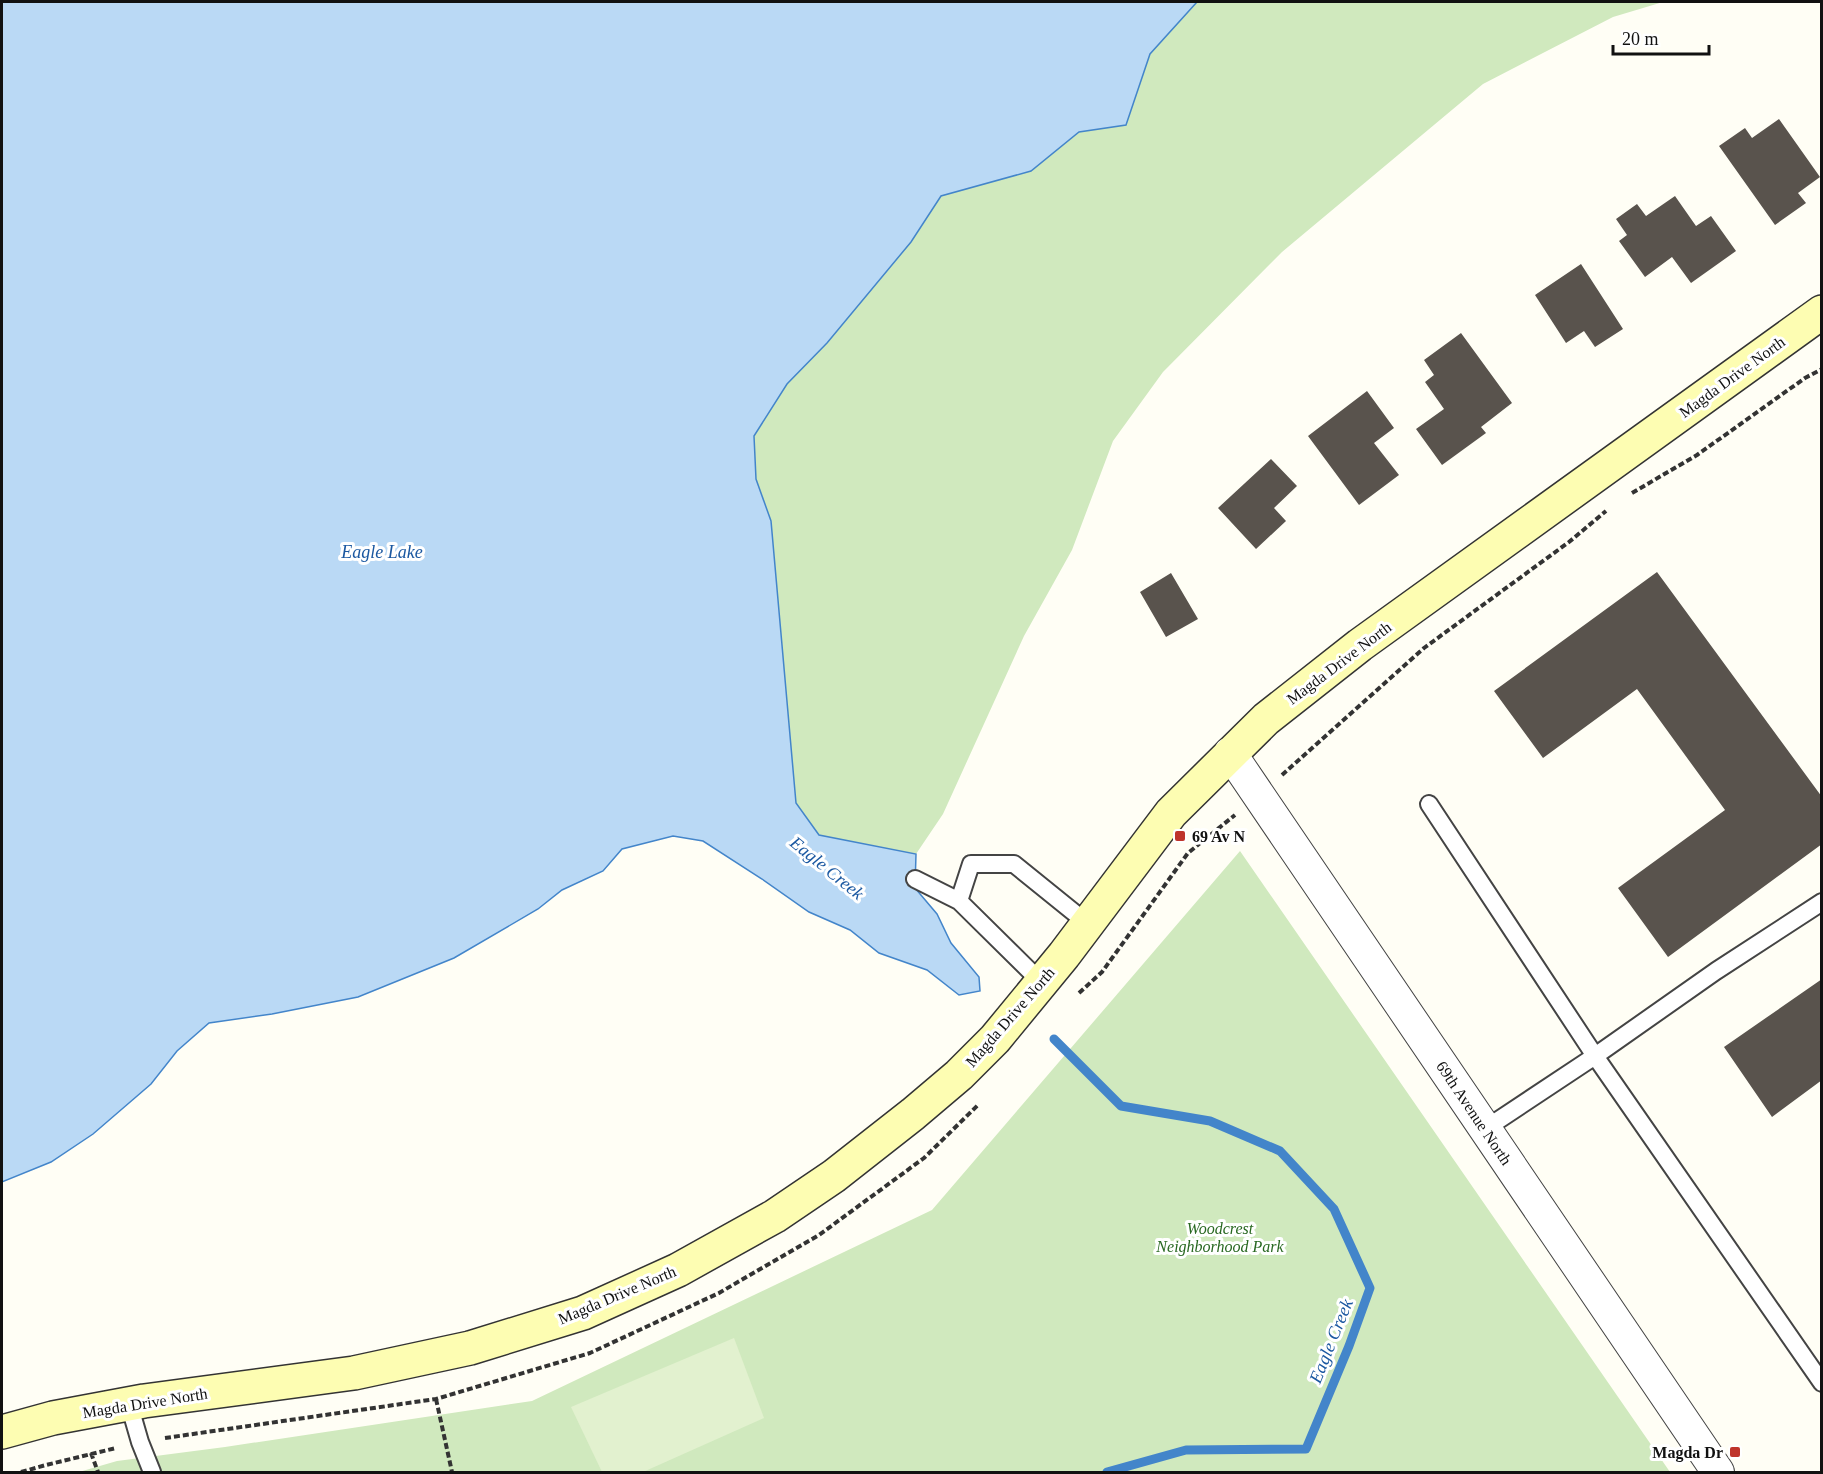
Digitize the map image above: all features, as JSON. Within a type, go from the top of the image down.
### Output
[{"type":"street","name":"Magda Drive North","points":[[2,1432],[52,1418],[129,1404],[354,1373],[470,1348],[583,1312],[678,1270],[775,1216],[834,1176],[959,1075],[995,1039],[1171,813],[1266,718],[1360,645],[1821,312]]},
{"type":"street","name":"69th Avenue North","points":[[1230,753],[1718,1473]]},
{"type":"lane","points":[[1429,804],[1595,1056],[1821,1383]]},
{"type":"lane","points":[[959,901],[971,864],[1014,864],[1087,923]]},
{"type":"lane","points":[[915,879],[959,901],[1041,982]]},
{"type":"lane","points":[[1485,1129],[1821,902]]},
{"type":"lane","points":[[129,1404],[152,1473]]},
{"type":"path","points":[[1622,498],[1697,455],[1821,369]]},
{"type":"path","points":[[1071,999],[1102,972],[1188,853],[1259,795],[1424,648],[1569,542],[1613,506]]},
{"type":"path","points":[[21,1473],[140,1442],[436,1399],[590,1353],[719,1293],[819,1235],[924,1158],[980,1104]]},
{"type":"path","points":[[436,1399],[452,1473]]},
{"type":"path","points":[[91,1454],[98,1473]]},
{"type":"green space","points":[[1197,2],[1663,2],[1613,17],[1483,84],[1282,252],[1163,372],[1113,441],[1072,550],[1024,636],[943,814],[916,854],[819,835],[796,803],[771,521],[756,479],[754,436],[787,384],[827,343],[911,242],[941,196],[1031,171],[1079,132],[1126,125],[1150,54]]},
{"type":"green space","name":"Woodcrest Neighborhood Park","points":[[1240,851],[1670,1472],[79,1472],[117,1461],[532,1401],[932,1210]]},
{"type":"green space","points":[[734,1338],[764,1418],[643,1472],[602,1472],[571,1407]]},
{"type":"water","name":"Eagle Lake","points":[[2,2],[1197,2],[1150,54],[1126,125],[1079,132],[1031,171],[941,196],[911,242],[827,343],[787,384],[754,436],[756,479],[771,521],[796,803],[819,835],[916,854],[915,888],[937,914],[951,943],[979,977],[980,991],[959,995],[927,970],[879,953],[850,930],[809,912],[703,841],[673,836],[622,849],[603,871],[562,890],[538,909],[454,958],[358,997],[272,1014],[209,1023],[177,1051],[151,1084],[93,1134],[51,1162],[2,1182]]},
{"type":"building","points":[[1779,119],[1820,177],[1798,193],[1806,203],[1775,225],[1719,146],[1745,128],[1752,138]]},
{"type":"building","points":[[1675,196],[1696,226],[1711,216],[1736,251],[1691,283],[1672,257],[1645,277],[1619,241],[1627,235],[1616,219],[1637,204],[1646,216]]},
{"type":"building","points":[[1581,264],[1623,329],[1595,347],[1584,331],[1566,343],[1535,295]]},
{"type":"building","points":[[1461,333],[1512,403],[1481,427],[1486,433],[1442,465],[1416,429],[1444,409],[1425,382],[1434,375],[1424,360]]},
{"type":"building","points":[[1367,391],[1394,428],[1374,443],[1399,475],[1359,505],[1308,436]]},
{"type":"building","points":[[1271,459],[1297,486],[1274,508],[1286,521],[1256,549],[1218,508]]},
{"type":"building","points":[[1657,572],[1822,797],[1822,844],[1668,957],[1618,888],[1725,810],[1637,689],[1543,758],[1494,691]]},
{"type":"building","points":[[1171,573],[1198,619],[1166,637],[1140,592]]},
{"type":"building","points":[[1822,979],[1822,1080],[1772,1117],[1724,1047]]},
{"type":"waterway","name":"Eagle Creek","points":[[1054,1039],[1121,1106],[1210,1121],[1280,1151],[1334,1209],[1370,1288],[1349,1346],[1306,1449],[1186,1450],[1107,1472]]},
{"type":"place","name":"69 Av N","points":[[1180,836]]},
{"type":"place","name":"Magda Dr","points":[[1735,1452]]}]
